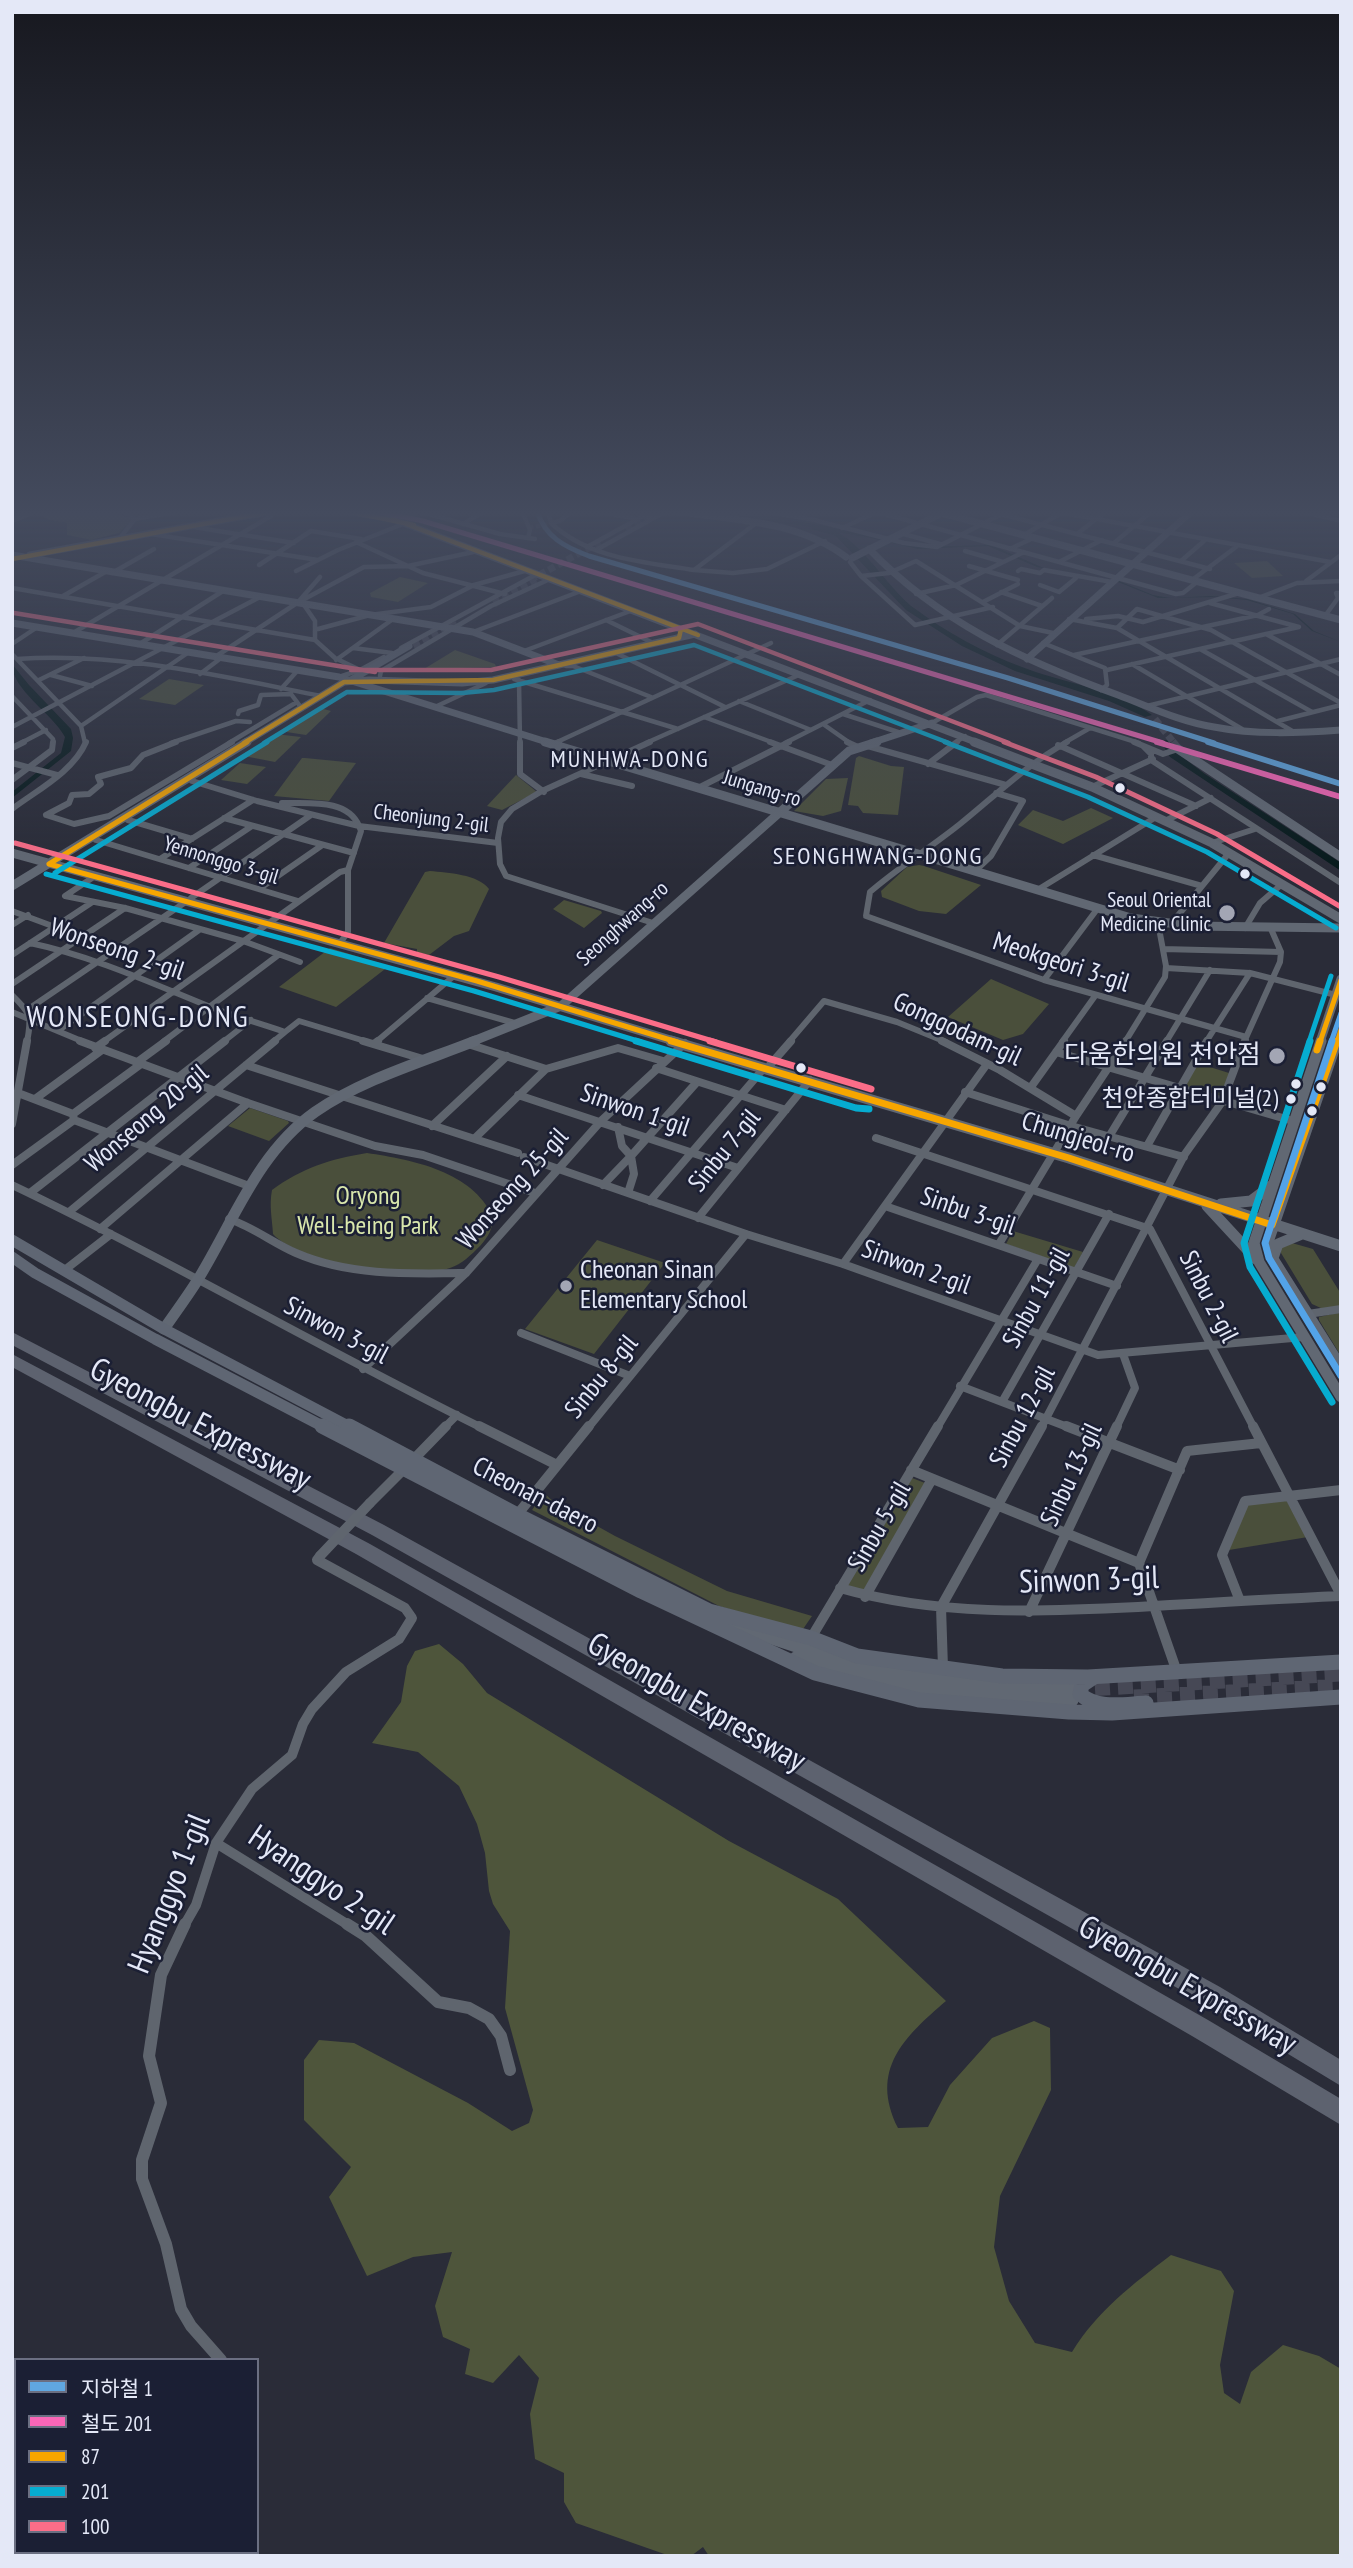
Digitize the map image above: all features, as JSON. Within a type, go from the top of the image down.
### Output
[{"type":"highway","name":"Gyeongbu Expressway","points":[[12,1338],[378,1530],[1212,1995],[1341,2074]]},
{"type":"highway","name":"Gyeongbu Expressway","points":[[12,1360],[387,1562],[1200,2028],[1341,2113]]},
{"type":"highway","points":[[1212,1995],[1341,2068]]},
{"type":"main road","name":"Cheonan-daero","points":[[12,1240],[66,1269],[164,1329],[408,1465],[517,1515],[709,1611]]},
{"type":"main road","name":"Cheonan-daero","points":[[12,1257],[36,1273],[730,1634]]},
{"type":"main road","points":[[12,1272],[36,1273]]},
{"type":"main road","points":[[709,1611],[811,1639],[857,1656],[1002,1676],[1094,1677],[1341,1662]]},
{"type":"main road","points":[[730,1634],[815,1673],[919,1700],[1020,1710],[1112,1713],[1341,1697]]},
{"type":"main road","points":[[1094,1677],[1083,1682],[1080,1691],[1083,1698],[1090,1703],[1239,1704]]},
{"type":"street","points":[[12,644],[32,631]]},
{"type":"street","name":"Jungang-ro","points":[[54,631],[351,680],[779,813],[1098,908],[1158,923],[1271,929],[1341,928]]},
{"type":"street","points":[[73,634],[78,631]]},
{"type":"street","points":[[138,645],[161,631]]},
{"type":"street","points":[[12,727],[197,631]]},
{"type":"street","points":[[200,674],[218,657],[255,631]]},
{"type":"street","points":[[261,631],[315,640],[336,660],[360,670]]},
{"type":"street","points":[[315,640],[317,631]]},
{"type":"street","points":[[336,660],[377,631]]},
{"type":"street","points":[[339,677],[450,631]]},
{"type":"street","points":[[465,631],[562,666],[573,666],[651,697]]},
{"type":"street","points":[[524,651],[577,631]]},
{"type":"street","points":[[628,631],[653,643]]},
{"type":"street","points":[[670,631],[679,636],[716,642]]},
{"type":"street","points":[[968,631],[1101,690],[1210,726],[1294,732],[1341,730]]},
{"type":"street","points":[[998,645],[1014,631]]},
{"type":"street","points":[[1041,631],[1053,634]]},
{"type":"street","points":[[1027,659],[1058,631]]},
{"type":"street","points":[[1121,631],[1294,732]]},
{"type":"street","points":[[1074,655],[1187,631]]},
{"type":"street","points":[[1210,631],[1341,704]]},
{"type":"street","points":[[1043,643],[1107,670],[1281,631]]},
{"type":"street","points":[[380,676],[381,671],[430,632],[442,635]]},
{"type":"street","points":[[1266,634],[1341,675]]},
{"type":"street","points":[[384,691],[382,684],[391,682],[476,682],[618,654],[679,636],[697,635]]},
{"type":"street","points":[[351,680],[486,683],[517,679],[679,636],[697,635],[932,723],[1092,787],[1212,843],[1341,919]]},
{"type":"street","points":[[554,744],[771,643]]},
{"type":"street","points":[[351,680],[386,664],[414,646]]},
{"type":"street","points":[[14,885],[96,840],[351,680],[414,646]]},
{"type":"street","points":[[353,648],[392,653]]},
{"type":"street","points":[[1200,649],[1312,712]]},
{"type":"street","points":[[81,726],[189,652]]},
{"type":"street","points":[[618,654],[724,708]]},
{"type":"street","points":[[15,657],[136,662],[325,696]]},
{"type":"street","points":[[12,809],[80,755],[86,745],[81,726],[15,657]]},
{"type":"street","points":[[39,680],[84,658]]},
{"type":"street","points":[[1147,706],[1341,659]]},
{"type":"street","points":[[386,664],[378,671],[380,676],[391,682]]},
{"type":"street","points":[[1132,664],[1242,730]]},
{"type":"street","points":[[281,689],[298,670]]},
{"type":"street","points":[[1101,690],[1107,685],[1107,670]]},
{"type":"street","points":[[653,923],[506,877],[499,866],[498,842],[503,818],[513,808],[581,774],[801,674]]},
{"type":"street","points":[[51,675],[92,685]]},
{"type":"street","points":[[517,679],[678,729]]},
{"type":"street","points":[[517,679],[520,774],[544,792]]},
{"type":"street","points":[[435,707],[486,683]]},
{"type":"street","points":[[250,722],[236,722],[143,755],[131,768],[98,777],[102,784],[94,791],[72,796],[69,803],[46,815],[74,824],[109,816],[299,705],[353,689],[384,691]]},
{"type":"street","points":[[238,714],[239,711],[258,705],[261,695],[285,692],[291,694],[299,705]]},
{"type":"street","points":[[932,723],[980,695],[1163,753]]},
{"type":"street","points":[[12,696],[35,715],[54,739],[52,750],[12,780]]},
{"type":"street","points":[[698,788],[870,700]]},
{"type":"street","points":[[739,701],[811,730]]},
{"type":"street","points":[[12,706],[19,703]]},
{"type":"street","points":[[1278,721],[1341,704]]},
{"type":"street","points":[[55,863],[299,705]]},
{"type":"street","points":[[1147,706],[1155,719]]},
{"type":"street","points":[[843,714],[901,733]]},
{"type":"street","points":[[704,717],[832,765]]},
{"type":"street","name":"Seonghwang-ro","points":[[164,1329],[197,1281],[249,1186],[283,1142],[303,1122],[340,1097],[563,1003],[832,765],[861,746],[932,723]]},
{"type":"street","points":[[823,724],[843,740],[1006,785]]},
{"type":"street","points":[[921,854],[1032,762],[1090,728]]},
{"type":"street","points":[[12,748],[46,730]]},
{"type":"street","points":[[928,764],[965,736]]},
{"type":"street","points":[[1141,744],[1151,754],[1152,760],[1341,883]]},
{"type":"street","points":[[1058,745],[1196,806]]},
{"type":"street","points":[[1092,787],[1163,753],[1177,750],[1341,858]]},
{"type":"street","points":[[12,763],[56,774]]},
{"type":"street","points":[[581,774],[632,786]]},
{"type":"street","points":[[192,781],[265,803],[339,808],[355,815],[361,831],[348,870],[348,932],[342,942]]},
{"type":"street","points":[[975,871],[991,856],[1023,801],[996,793]]},
{"type":"street","points":[[1038,889],[1093,855],[1160,819],[1211,798]]},
{"type":"street","points":[[160,859],[253,800]]},
{"type":"street","name":"Cheonjung 2-gil","points":[[265,803],[388,832],[464,835],[498,842]]},
{"type":"street","points":[[27,1015],[97,962],[311,815]]},
{"type":"street","points":[[224,818],[354,853]]},
{"type":"street","points":[[128,820],[192,839]]},
{"type":"street","points":[[189,868],[252,826]]},
{"type":"street","points":[[1212,843],[1255,829]]},
{"type":"street","name":"Yennonggo 3-gil","points":[[96,840],[298,901]]},
{"type":"street","name":"Chungjeol-ro","points":[[12,846],[95,876],[189,899]]},
{"type":"street","points":[[259,889],[321,846]]},
{"type":"street","name":"Chungjeol-ro","points":[[12,853],[189,899],[563,1003],[1055,1154],[1341,1246]]},
{"type":"street","points":[[1171,924],[1229,853]]},
{"type":"street","name":"Meokgeori 3-gil","points":[[921,854],[909,859],[870,892],[866,916],[1044,980],[1246,1037]]},
{"type":"street","points":[[1093,855],[1202,886]]},
{"type":"street","points":[[35,1099],[176,990],[298,901],[340,872],[348,870]]},
{"type":"street","points":[[95,876],[65,896],[161,918],[300,962]]},
{"type":"street","points":[[1245,928],[1247,921],[1282,884]]},
{"type":"street","points":[[12,955],[91,903]]},
{"type":"street","points":[[12,984],[125,908]]},
{"type":"street","points":[[1044,980],[1098,908]]},
{"type":"street","points":[[1325,909],[1341,913]]},
{"type":"street","points":[[12,911],[55,927]]},
{"type":"street","points":[[12,925],[28,915]]},
{"type":"street","points":[[999,1244],[1076,1116],[1109,1069],[1165,977],[1166,968],[1158,923]]},
{"type":"street","points":[[1163,949],[1281,952],[1271,929]]},
{"type":"street","points":[[59,1030],[199,930]]},
{"type":"street","name":"Chungjeol-ro","points":[[342,942],[563,1003],[685,1043],[767,1066]]},
{"type":"street","name":"Wonseong 2-gil","points":[[30,943],[63,950],[136,975],[211,1007],[285,1032]]},
{"type":"street","name":"Sinbu 12-gil","points":[[941,1607],[1046,1419],[1184,1157],[1222,1102],[1246,1037],[1273,979],[1281,952]]},
{"type":"street","points":[[12,1165],[277,956]]},
{"type":"street","points":[[1166,968],[1250,973],[1336,995]]},
{"type":"street","points":[[1111,1135],[1210,970]]},
{"type":"street","points":[[1147,1146],[1214,1028],[1250,973]]},
{"type":"street","points":[[374,1044],[455,975]]},
{"type":"street","points":[[1266,1223],[1271,1186],[1341,979]]},
{"type":"street","points":[[12,995],[27,1015],[12,1124]]},
{"type":"street","points":[[1031,1087],[1095,996]]},
{"type":"street","points":[[427,998],[517,1024]]},
{"type":"street","name":"Gonggodam-gil","points":[[767,1066],[824,1001],[922,1031],[1031,1087],[1076,1116]]},
{"type":"street","points":[[12,1012],[27,1015],[98,1049],[303,1122],[375,1146],[423,1155],[536,1193]]},
{"type":"street","points":[[30,1194],[251,1020]]},
{"type":"street","points":[[285,1032],[299,1021],[426,1060]]},
{"type":"street","points":[[1341,1030],[1282,1195],[1254,1243],[1308,1314],[1341,1367]]},
{"type":"street","name":"Wonseong 20-gil","points":[[69,1212],[285,1032]]},
{"type":"street","name":"Wonseong 25-gil","points":[[363,1370],[466,1273],[601,1121],[685,1043]]},
{"type":"street","points":[[468,1044],[546,1069]]},
{"type":"street","points":[[475,1138],[546,1069],[618,1048],[663,1062]]},
{"type":"street","points":[[1056,1052],[1293,1121]]},
{"type":"street","points":[[432,1126],[507,1056]]},
{"type":"street","points":[[843,1264],[943,1121],[987,1064]]},
{"type":"street","name":"Sinwon 2-gil","points":[[246,1065],[475,1138],[603,1185],[843,1264],[1098,1355],[1304,1338]]},
{"type":"street","points":[[650,1201],[767,1066]]},
{"type":"street","points":[[656,1068],[786,1110]]},
{"type":"street","name":"Sinbu 7-gil","points":[[698,1218],[810,1079]]},
{"type":"street","points":[[603,1185],[697,1082]]},
{"type":"street","points":[[965,1092],[1071,1126],[1184,1157]]},
{"type":"street","points":[[18,1093],[180,1162],[249,1186]]},
{"type":"street","name":"Sinwon 1-gil","points":[[518,1095],[738,1168]]},
{"type":"street","points":[[100,1229],[248,1103]]},
{"type":"street","points":[[618,1127],[622,1146],[631,1156],[634,1174],[628,1193]]},
{"type":"street","points":[[876,1138],[1146,1228]]},
{"type":"street","name":"Sinwon 3-gil","points":[[12,1185],[111,1234],[363,1370],[557,1465]]},
{"type":"street","points":[[1264,1256],[1276,1244],[1302,1234],[1285,1216],[1282,1195],[1271,1186]]},
{"type":"street","points":[[1205,1203],[1242,1204],[1259,1197],[1271,1186]]},
{"type":"street","points":[[1205,1203],[1264,1256],[1304,1338],[1341,1398]]},
{"type":"street","name":"Sinbu 3-gil","points":[[885,1206],[1117,1286]]},
{"type":"street","name":"Sinbu 11-gil","points":[[1002,1402],[1109,1214]]},
{"type":"street","points":[[229,1219],[260,1230],[293,1252],[355,1270],[400,1274],[466,1273]]},
{"type":"street","name":"Sinbu 2-gil","points":[[1146,1228],[1150,1229],[1341,1595]]},
{"type":"street","points":[[66,1269],[111,1234]]},
{"type":"street","name":"Sinbu 8-gil","points":[[517,1515],[746,1234]]},
{"type":"street","name":"Sinbu 3-gil","points":[[811,1639],[999,1319],[1038,1259]]},
{"type":"street","points":[[1308,1314],[1341,1309]]},
{"type":"street","points":[[521,1333],[630,1376]]},
{"type":"street","name":"Sinbu 13-gil","points":[[1029,1612],[1136,1388],[1123,1354]]},
{"type":"street","points":[[960,1387],[1180,1470]]},
{"type":"street","points":[[408,1465],[457,1415]]},
{"type":"street","points":[[1177,1673],[1139,1563],[1187,1451],[1261,1443]]},
{"type":"street","name":"Hyanggyo 1-gil","points":[[219,2358],[191,2326],[181,2309],[166,2244],[141,2170],[160,2103],[149,2056],[161,1975],[178,1936],[196,1905],[216,1843],[244,1799],[292,1755],[303,1724],[312,1709],[346,1672],[393,1644],[409,1627],[412,1618],[405,1608],[317,1560],[408,1465]]},
{"type":"street","name":"Sinbu 5-gil","points":[[911,1470],[1139,1563]]},
{"type":"street","name":"Sinbu 5-gil","points":[[865,1597],[932,1479]]},
{"type":"street","points":[[1240,1601],[1222,1555],[1245,1501],[1341,1490]]},
{"type":"street","name":"Sinwon 3-gil","points":[[840,1588],[865,1597],[941,1607],[1029,1612],[1341,1595]]},
{"type":"street","points":[[941,1607],[943,1669]]},
{"type":"street","name":"Cheonan-daero","points":[[709,1611],[770,1639],[866,1667],[959,1683],[1072,1695],[973,1696],[901,1685],[790,1657],[730,1634]]},
{"type":"street","name":"Hyanggyo 2-gil","points":[[216,1843],[366,1936],[438,2002],[469,2008],[489,2019],[501,2036],[510,2070]]},
{"type":"green space","points":[[455,650],[495,664],[496,667],[424,669]]},
{"type":"green space","points":[[169,679],[204,685],[175,705],[139,699]]},
{"type":"green space","points":[[320,708],[331,711],[306,735],[280,731]]},
{"type":"green space","points":[[275,734],[301,737],[275,762],[244,756]]},
{"type":"green space","points":[[859,756],[891,766],[904,767],[898,815],[863,813],[858,806],[848,805],[856,758]]},
{"type":"green space","points":[[302,758],[356,763],[329,801],[274,796]]},
{"type":"green space","points":[[240,763],[266,767],[247,784],[221,780]]},
{"type":"green space","points":[[516,775],[537,792],[502,810],[487,806]]},
{"type":"green space","points":[[848,778],[841,811],[823,816],[794,811],[826,779]]},
{"type":"green space","points":[[1091,808],[1113,818],[1063,844],[1018,825],[1033,810],[1063,821]]},
{"type":"green space","points":[[919,865],[981,885],[946,914],[919,911],[882,897],[881,891],[907,867]]},
{"type":"green space","points":[[425,872],[470,877],[489,889],[469,931],[454,936],[429,955],[417,952],[417,949],[384,943]]},
{"type":"green space","points":[[564,900],[602,913],[584,928],[553,909]]},
{"type":"green space","points":[[330,948],[389,966],[336,1007],[279,987]]},
{"type":"green space","points":[[991,979],[1049,1004],[1023,1034],[1003,1040],[948,1017]]},
{"type":"green space","points":[[1197,1063],[1229,1073],[1221,1098],[1185,1088]]},
{"type":"green space","points":[[250,1108],[289,1123],[269,1141],[228,1126]]},
{"type":"green space","name":"Oryong Well-being Park","points":[[367,1153],[422,1164],[456,1178],[471,1189],[493,1217],[491,1229],[480,1246],[462,1262],[450,1268],[433,1272],[385,1271],[307,1254],[287,1245],[273,1234],[272,1190],[317,1166]]},
{"type":"green space","points":[[1013,1231],[1083,1252],[1074,1268],[1006,1244]]},
{"type":"green space","points":[[597,1240],[665,1263],[594,1354],[525,1329]]},
{"type":"green space","points":[[1292,1243],[1313,1249],[1341,1294],[1341,1306],[1323,1309],[1312,1304],[1281,1253],[1280,1248]]},
{"type":"green space","points":[[1341,1312],[1341,1356],[1319,1317]]},
{"type":"green space","points":[[912,1478],[925,1483],[864,1590],[845,1586]]},
{"type":"green space","points":[[544,1493],[554,1502],[615,1536],[727,1591],[812,1616],[801,1632],[719,1606],[532,1510]]},
{"type":"green space","points":[[1285,1498],[1308,1537],[1229,1550],[1248,1504]]},
{"type":"green space","points":[[439,1644],[463,1664],[487,1693],[729,1841],[838,1899],[946,2001],[917,2028],[895,2056],[887,2089],[898,2128],[928,2127],[950,2085],[992,2038],[1034,2021],[1050,2028],[1051,2090],[1000,2196],[994,2247],[1009,2301],[1035,2343],[1072,2352],[1104,2311],[1171,2255],[1221,2271],[1234,2291],[1220,2365],[1224,2393],[1240,2404],[1251,2372],[1283,2345],[1319,2356],[1341,2369],[1341,2556],[709,2556],[703,2547],[691,2556],[670,2556],[576,2523],[564,2502],[564,2473],[535,2459],[530,2414],[539,2378],[519,2355],[493,2383],[465,2374],[470,2349],[443,2337],[435,2306],[452,2252],[413,2257],[367,2276],[329,2197],[351,2167],[304,2120],[304,2060],[319,2040],[354,2043],[468,2103],[512,2131],[529,2123],[533,2110],[505,2008],[510,1931],[493,1904],[485,1853],[477,1824],[459,1786],[418,1752],[372,1743],[401,1702],[407,1666],[415,1651]]},
{"type":"shaded area","points":[[12,664],[71,729],[73,738],[71,751],[12,798],[12,792],[61,753],[65,737],[19,683]]},
{"type":"waterway","points":[[945,631],[965,644],[1018,669],[1112,699],[1148,715]]},
{"type":"waterway","points":[[1166,742],[1173,755],[1202,776],[1341,868]]},
{"type":"tunnel","points":[[414,647],[444,631]]},
{"type":"tunnel","points":[[1155,719],[1174,743]]},
{"type":"tunnel","points":[[1172,742],[1178,749]]},
{"type":"tunnel","points":[[1072,1690],[1341,1674]]},
{"type":"tunnel","points":[[1134,1697],[1341,1686]]},
{"type":"metro line","name":"1","points":[[846,631],[1008,678],[1341,784]]},
{"type":"rail line","name":"201","points":[[785,631],[1341,797]]},
{"type":"transit line","name":"100","points":[[123,631],[375,672]]},
{"type":"transit line","name":"100","points":[[351,670],[491,670],[667,631]]},
{"type":"transit line","name":"87","points":[[49,864],[344,682],[493,680],[679,638],[681,631]]},
{"type":"transit line","name":"87","points":[[687,631],[698,635]]},
{"type":"transit line","name":"100","points":[[716,631],[1096,777],[1217,834],[1341,907]]},
{"type":"transit line","name":"201","points":[[55,873],[347,692],[462,693],[494,690],[694,645],[1088,797],[1207,852],[1336,928]]},
{"type":"transit line","name":"100","points":[[15,843],[499,977],[871,1089]]},
{"type":"transit line","name":"87","points":[[49,864],[477,981],[859,1098],[1069,1158],[1272,1225],[1341,1030]]},
{"type":"transit line","name":"201","points":[[46,874],[474,991],[856,1108],[869,1109]]},
{"type":"transit line","name":"201","points":[[1331,976],[1244,1243],[1250,1267],[1332,1402]]},
{"type":"transit line","name":"87","points":[[1317,1050],[1341,980]]},
{"type":"transit line","points":[[1341,1013],[1265,1243],[1269,1258],[1341,1376]]},
{"type":"place","name":"Seoul Oriental Medicine Clinic","points":[[1227,913]]},
{"type":"place","name":"다움한의원 천안점","points":[[1277,1056]]},
{"type":"place","name":"천안종합터미널(2)","points":[[1291,1099]]},
{"type":"place","name":"Cheonan Sinan Elementary School","points":[[566,1286]]},
{"type":"district","name":"MUNHWA-DONG","points":[[630,760]]},
{"type":"district","name":"SEONGHWANG-DONG","points":[[878,857]]},
{"type":"district","name":"WONSEONG-DONG","points":[[138,1018]]}]
